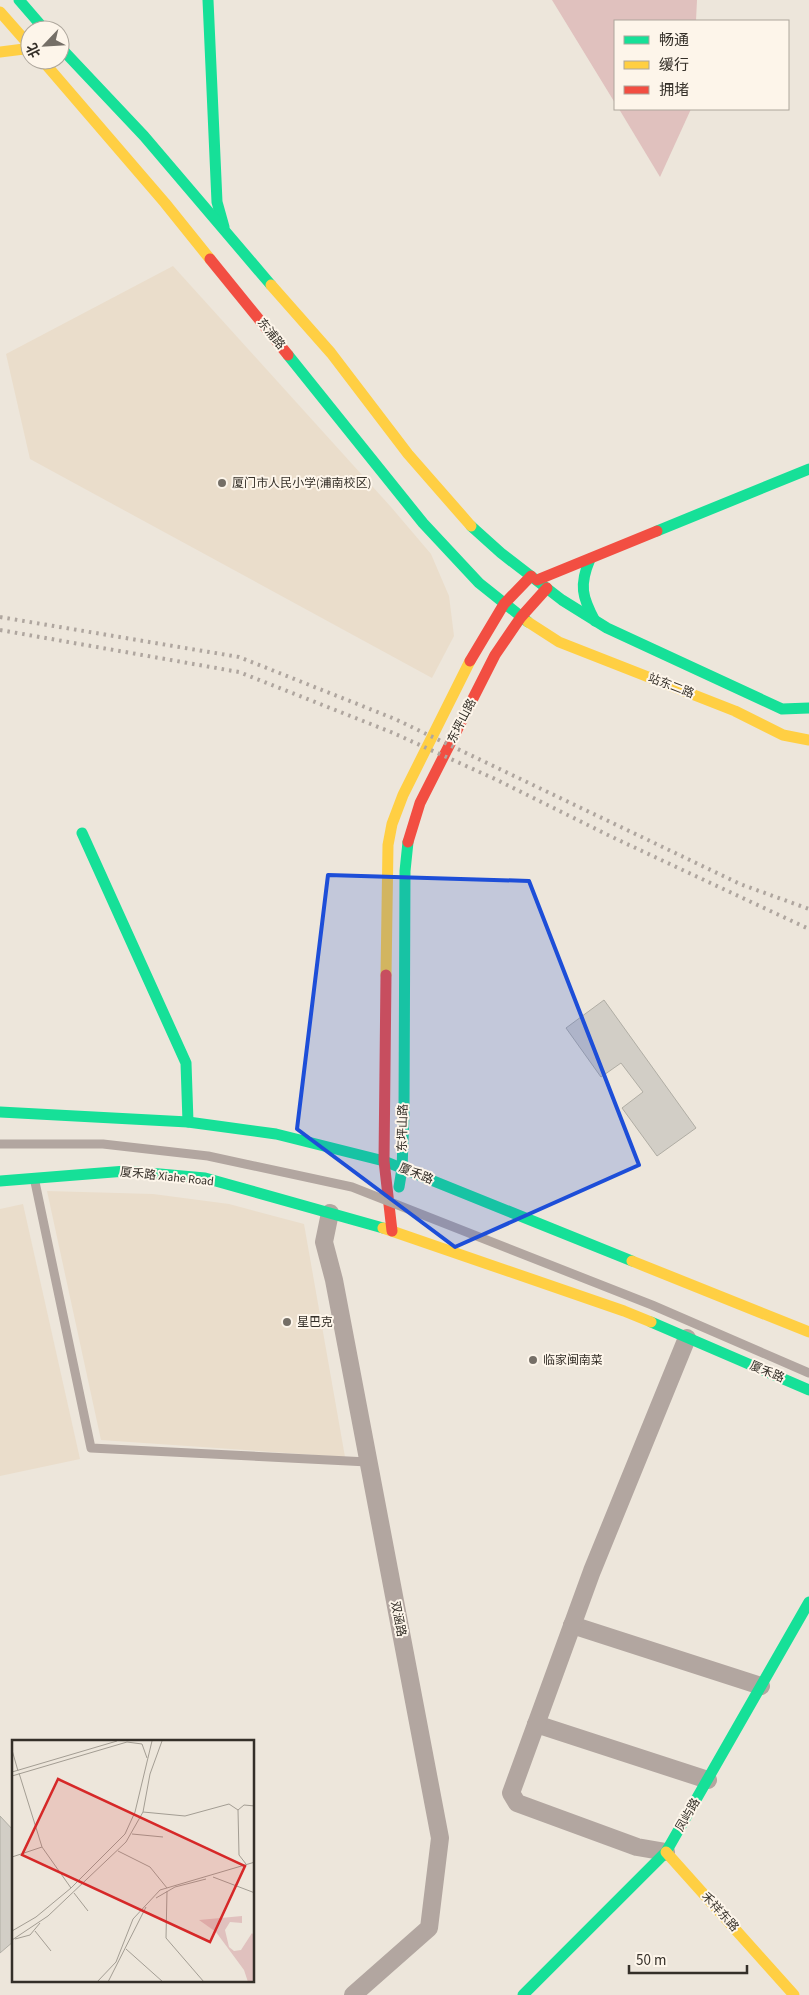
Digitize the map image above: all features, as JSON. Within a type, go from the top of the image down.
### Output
[{"type":"main road","points":[[19,0],[36,20]]},
{"type":"main road","points":[[208,0],[217,202],[225,232]]},
{"type":"main road","points":[[0,12],[20,35]]},
{"type":"main road","points":[[0,52],[20,50]]},
{"type":"main road","points":[[70,58],[144,136],[331,353],[408,454],[470,524],[501,553],[547,588],[607,628],[809,722]]},
{"type":"main road","name":"东浦路","points":[[50,70],[165,203],[423,523],[479,583],[521,617]]},
{"type":"main road","points":[[534,578],[590,559],[809,469]]},
{"type":"main road","points":[[590,559],[581,581],[582,594],[595,621]]},
{"type":"main road","name":"东坪山路","points":[[392,1231],[384,1161],[387,870],[388,845],[392,824],[403,795],[478,646],[504,604],[534,578]]},
{"type":"main road","name":"东坪山路","points":[[392,1231],[402,1168],[406,871],[407,847],[411,829],[420,803],[495,654],[521,617],[547,588]]},
{"type":"main road","name":"站东二路","points":[[521,617],[559,642],[735,711],[783,735],[809,740]]},
{"type":"main road","points":[[782,709],[809,708]]},
{"type":"main road","points":[[82,833],[186,1063],[188,1122]]},
{"type":"main road","name":"厦禾路","points":[[0,1112],[188,1122],[276,1134],[384,1161],[809,1332]]},
{"type":"main road","name":"厦禾路 Xiahe Road","points":[[0,1181],[126,1171],[205,1178],[330,1212]]},
{"type":"main road","name":"厦禾路","points":[[330,1212],[392,1231],[624,1311],[809,1390]]},
{"type":"main road","name":"凤屿路","points":[[523,1995],[666,1852],[809,1602]]},
{"type":"main road","name":"禾祥东路","points":[[666,1852],[794,1995]]},
{"type":"street","name":"双涵路","points":[[330,1212],[324,1242],[334,1280],[440,1838],[429,1928],[354,1995]]},
{"type":"street","points":[[666,1852],[637,1847],[518,1803],[511,1794],[592,1571],[687,1338]]},
{"type":"street","points":[[572,1625],[761,1686]]},
{"type":"street","points":[[536,1724],[708,1780]]},
{"type":"lane","points":[[0,1144],[103,1144],[208,1156],[352,1187],[652,1305],[809,1373]]},
{"type":"lane","points":[[35,1178],[91,1448],[368,1462]]},
{"type":"highlighted area","points":[[328,875],[529,881],[639,1165],[455,1247],[297,1129]]},
{"type":"shaded area","points":[[552,0],[697,0],[696,20],[614,20],[614,101]]},
{"type":"shaded area","points":[[620,110],[691,110],[660,177]]},
{"type":"shaded area","name":"厦门市人民小学(浦南校区)","points":[[173,266],[391,507],[431,554],[449,596],[454,636],[432,678],[30,459],[6,354]]},
{"type":"shaded area","points":[[47,1191],[153,1194],[229,1204],[304,1224],[345,1457],[101,1440]]},
{"type":"shaded area","points":[[23,1204],[80,1459],[0,1476],[0,1209]]},
{"type":"building","points":[[604,1000],[696,1128],[657,1156],[622,1108],[643,1092],[621,1063],[601,1077],[566,1028]]},
{"type":"building","points":[[0,1816],[12,1829],[12,1943],[0,1953]]},
{"type":"railway","points":[[0,617],[239,657],[395,719],[740,884],[809,909]]},
{"type":"railway","points":[[0,630],[239,672],[391,732],[495,779],[612,837],[809,929]]},
{"type":"traffic: fast","points":[[19,0],[36,20]]},
{"type":"traffic: fast","points":[[208,0],[217,202],[224,227]]},
{"type":"traffic: fast","points":[[70,58],[144,136],[271,285]]},
{"type":"traffic: fast","points":[[288,355],[423,523],[479,583],[528,622]]},
{"type":"traffic: fast","points":[[657,531],[809,469]]},
{"type":"traffic: fast","points":[[471,526],[501,553],[562,600],[607,628],[782,709],[809,708]]},
{"type":"traffic: fast","points":[[590,559],[583,584],[587,605],[595,621]]},
{"type":"traffic: fast","points":[[82,833],[186,1063],[188,1122]]},
{"type":"traffic: fast","points":[[399,1187],[402,1169],[404,1113],[405,871],[408,842]]},
{"type":"traffic: fast","points":[[0,1112],[188,1122],[276,1134],[384,1161],[632,1261]]},
{"type":"traffic: fast","points":[[0,1181],[126,1171],[205,1178],[383,1228]]},
{"type":"traffic: fast","points":[[651,1322],[809,1390]]},
{"type":"traffic: fast","points":[[523,1995],[666,1852],[809,1602]]},
{"type":"traffic: slow","points":[[0,12],[20,35]]},
{"type":"traffic: slow","points":[[0,52],[20,50]]},
{"type":"traffic: slow","points":[[51,70],[165,203],[210,259]]},
{"type":"traffic: slow","points":[[271,285],[331,353],[408,454],[471,526]]},
{"type":"traffic: slow","points":[[528,622],[559,642],[735,711],[783,735],[809,740]]},
{"type":"traffic: slow","points":[[386,975],[388,845],[392,824],[403,795],[470,661]]},
{"type":"traffic: slow","points":[[383,1228],[651,1322]]},
{"type":"traffic: slow","points":[[632,1261],[809,1332]]},
{"type":"traffic: slow","points":[[666,1852],[794,1995]]},
{"type":"traffic: jam","points":[[210,259],[288,355]]},
{"type":"traffic: jam","points":[[537,580],[657,531]]},
{"type":"traffic: jam","points":[[470,661],[504,604],[531,576]]},
{"type":"traffic: jam","points":[[408,842],[420,803],[495,655],[521,617],[547,588]]},
{"type":"traffic: jam","points":[[386,975],[384,1161],[392,1231]]},
{"type":"place","name":"厦门市人民小学(浦南校区)","points":[[222,483]]},
{"type":"place","name":"星巴克","points":[[287,1322]]},
{"type":"place","name":"临家闽南菜","points":[[533,1360]]}]
